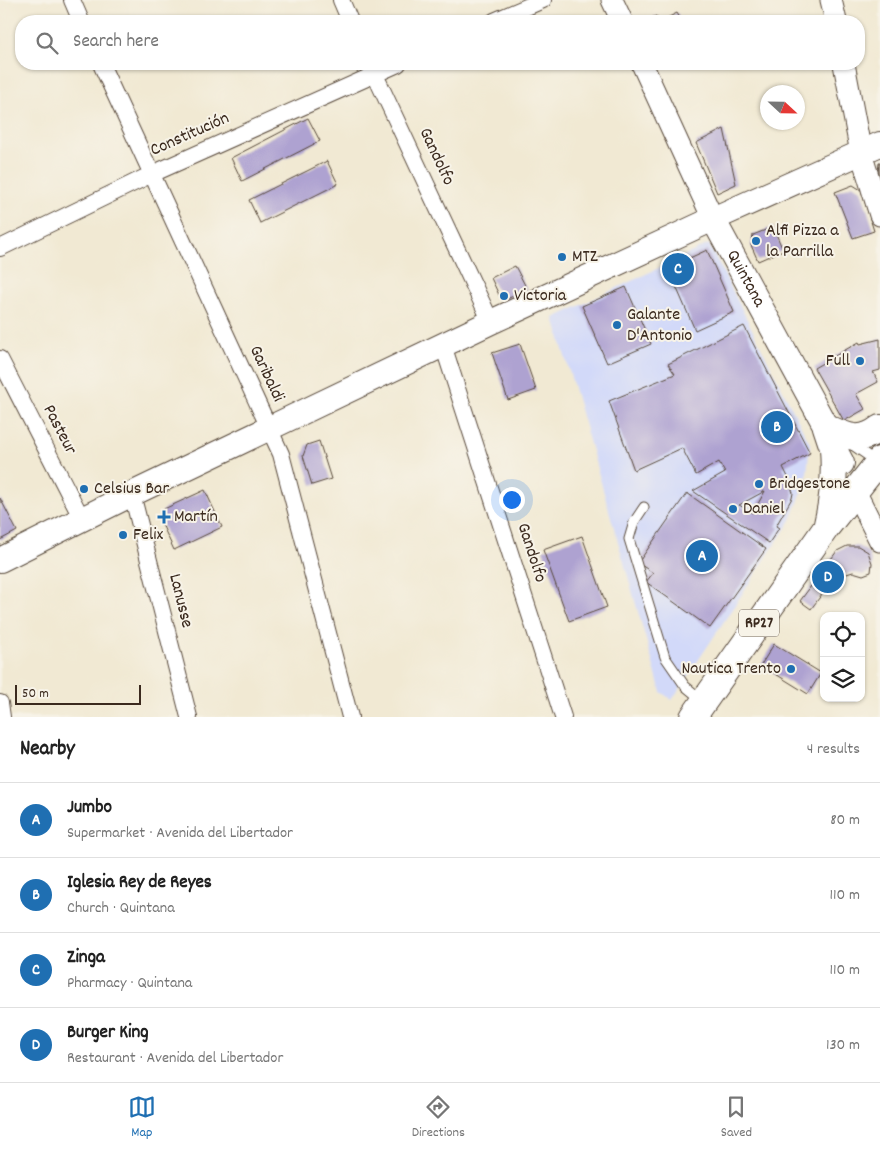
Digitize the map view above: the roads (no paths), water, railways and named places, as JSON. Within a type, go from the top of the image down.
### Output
[{"type":"main road","points":[[0,560],[132,494],[491,322],[871,148]]},
{"type":"main road","name":"Quintana","points":[[713,219],[855,491]]},
{"type":"main road","points":[[829,438],[861,437],[880,428]]},
{"type":"main road","name":"RP27","points":[[826,528],[833,490],[829,438]]},
{"type":"main road","name":"RP27","points":[[699,709],[826,528],[879,463]]},
{"type":"street","points":[[72,0],[78,15]]},
{"type":"street","points":[[341,0],[347,15]]},
{"type":"street","points":[[508,15],[543,0]]},
{"type":"street","points":[[612,0],[619,15]]},
{"type":"street","points":[[832,0],[835,15]]},
{"type":"street","name":"Garibaldi","points":[[104,70],[281,454],[350,717]]},
{"type":"street","name":"Constitución","points":[[0,248],[371,70]]},
{"type":"street","name":"Gandolfo","points":[[373,70],[491,322]]},
{"type":"street","name":"Quintana","points":[[645,70],[713,219]]},
{"type":"street","points":[[846,70],[871,148],[880,215]]},
{"type":"street","name":"Gandolfo","points":[[443,345],[562,717]]},
{"type":"street","name":"Pasteur","points":[[0,359],[82,520]]},
{"type":"street","points":[[855,491],[880,541]]},
{"type":"street","name":"Lanusse","points":[[132,494],[189,717]]},
{"type":"street","points":[[0,703],[2,717]]},
{"type":"lane","points":[[829,438],[879,463]]},
{"type":"lane","points":[[644,507],[634,522],[629,539],[665,658],[699,709]]},
{"type":"place","name":"Alfi Pizza a la Parrilla","points":[[756,241]]},
{"type":"place","name":"MTZ","points":[[562,257]]},
{"type":"place","name":"Zinga","points":[[678,269]]},
{"type":"place","name":"Victoria","points":[[504,296]]},
{"type":"place","name":"Galante D'Antonio","points":[[617,325]]},
{"type":"place","name":"Full","points":[[860,361]]},
{"type":"place","name":"Iglesia Rey de Reyes","points":[[777,427]]},
{"type":"place","name":"Bridgestone","points":[[759,484]]},
{"type":"place","name":"Celsius Bar","points":[[84,489]]},
{"type":"place","name":"Daniel","points":[[733,509]]},
{"type":"place","name":"Martín","points":[[164,517]]},
{"type":"place","name":"Felix","points":[[123,535]]},
{"type":"place","name":"Jumbo","points":[[702,556]]},
{"type":"place","name":"Burger King","points":[[828,577]]},
{"type":"place","name":"Nautica Trento","points":[[791,669]]}]
